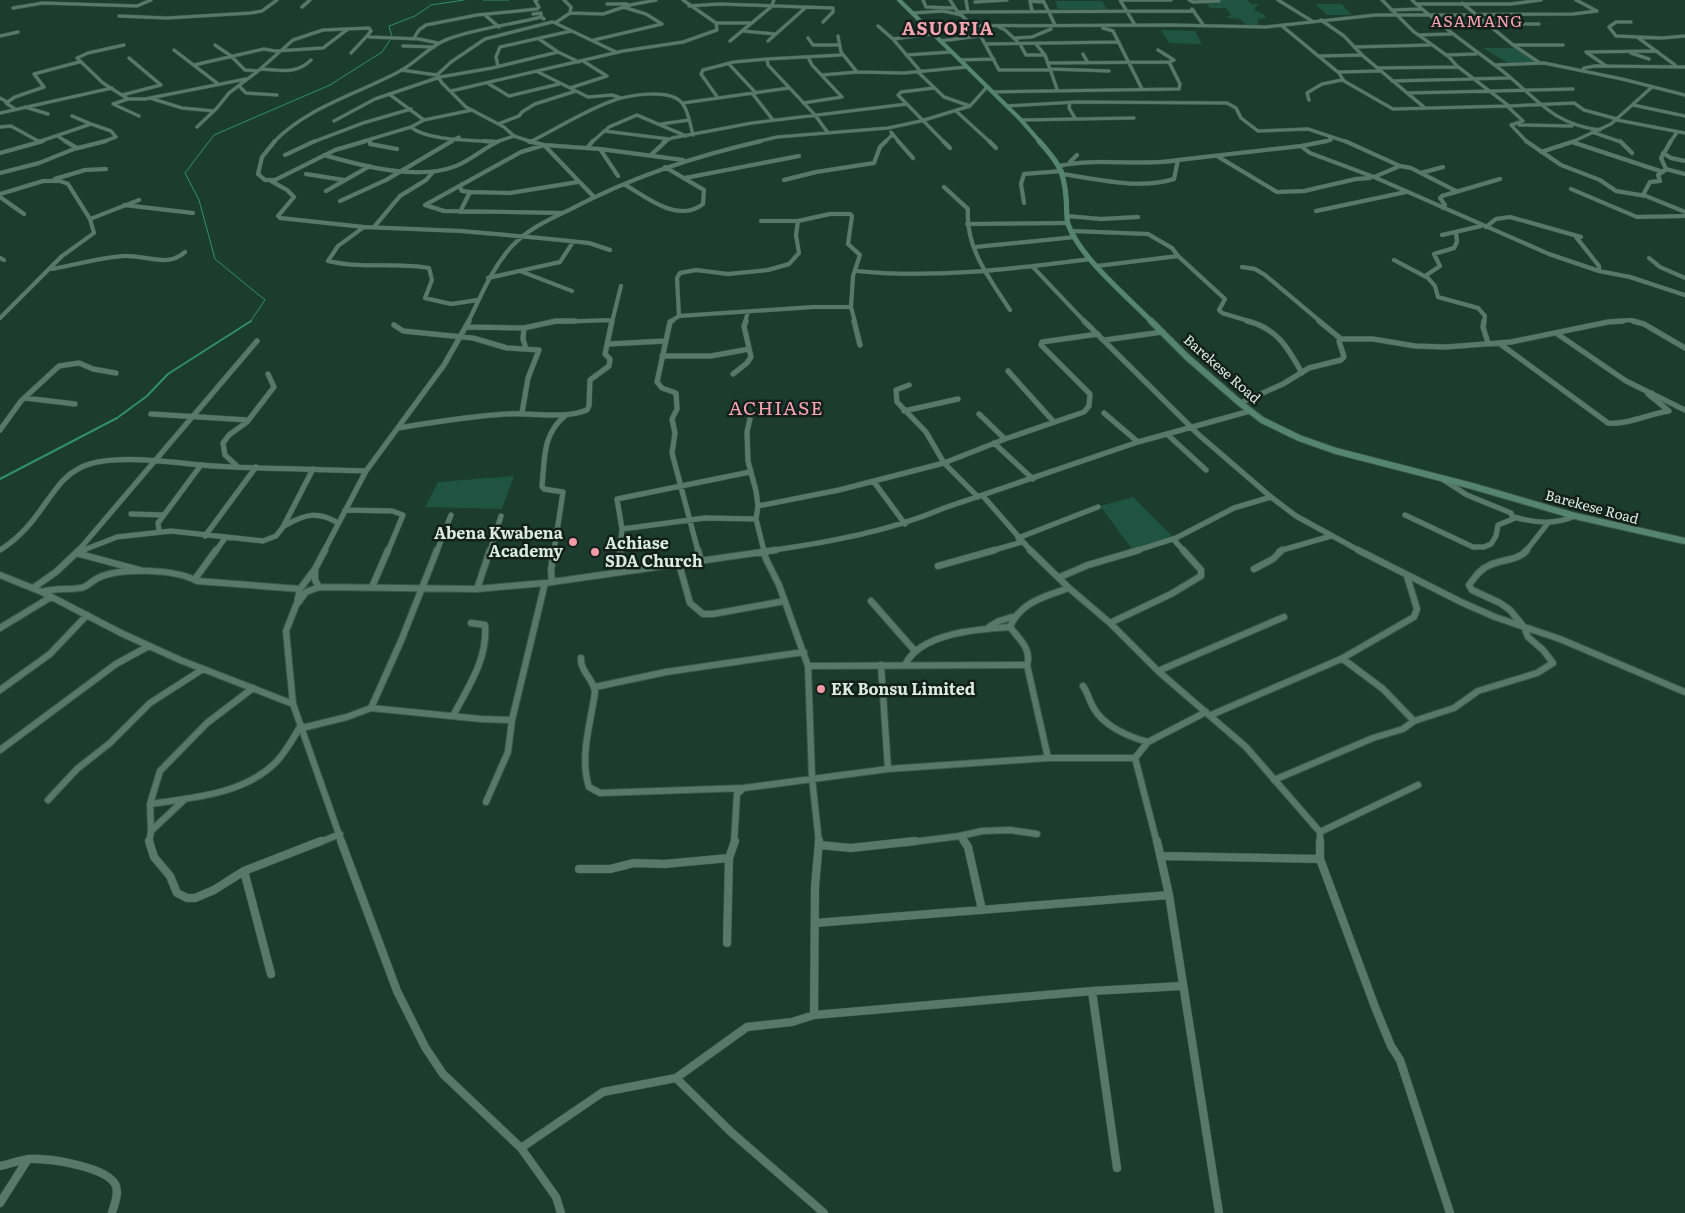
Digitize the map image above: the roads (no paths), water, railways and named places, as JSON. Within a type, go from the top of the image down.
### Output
[{"type":"main road","points":[[899,0],[1021,120],[1061,170]]},
{"type":"main road","name":"Barekese Road","points":[[1061,170],[1068,223],[1075,237],[1090,258],[1187,357],[1250,411],[1275,427],[1315,444],[1575,516],[1685,542]]},
{"type":"street","points":[[13,8],[43,3],[137,6],[151,0]]},
{"type":"street","points":[[118,16],[174,18],[251,13],[262,11],[277,0]]},
{"type":"street","points":[[302,6],[310,0]]},
{"type":"street","points":[[414,38],[419,30],[426,26],[485,14],[537,9],[539,7],[535,1],[537,0]]},
{"type":"street","points":[[564,0],[571,6],[570,12]]},
{"type":"street","points":[[438,76],[451,62],[485,39],[515,30],[554,23],[570,12],[603,14],[634,4],[656,0]]},
{"type":"street","points":[[683,0],[716,23],[752,23]]},
{"type":"street","points":[[730,41],[771,7],[774,0]]},
{"type":"street","points":[[923,0],[926,7],[954,8]]},
{"type":"street","points":[[950,0],[954,8],[972,25],[980,36],[999,70],[1109,71]]},
{"type":"street","points":[[966,0],[968,12]]},
{"type":"street","points":[[974,2],[1007,0]]},
{"type":"street","points":[[1135,25],[1120,0],[1171,0],[1180,11]]},
{"type":"street","points":[[1189,0],[1193,2],[1219,1]]},
{"type":"street","points":[[1278,0],[1312,21]]},
{"type":"street","points":[[1382,0],[1418,35],[1430,45],[1446,54],[1458,67],[1493,92],[1523,121],[1513,125]]},
{"type":"street","points":[[1412,0],[1451,34],[1495,65],[1524,91],[1574,126]]},
{"type":"street","points":[[1458,0],[1513,45],[1541,63]]},
{"type":"street","points":[[1416,4],[1511,4],[1541,0]]},
{"type":"street","points":[[924,26],[1282,26],[1320,20],[1397,14],[1573,14],[1597,11],[1576,0]]},
{"type":"street","points":[[1032,11],[1030,2],[1043,1],[1056,25]]},
{"type":"street","points":[[1193,2],[1191,7],[1204,26]]},
{"type":"street","points":[[607,4],[634,4]]},
{"type":"street","points":[[689,6],[712,4],[833,8],[833,12],[823,22]]},
{"type":"street","points":[[1511,4],[1524,13]]},
{"type":"street","points":[[594,40],[662,24],[646,14],[623,7]]},
{"type":"street","points":[[768,41],[804,9],[801,7]]},
{"type":"street","points":[[1391,10],[1422,9]]},
{"type":"street","points":[[913,13],[941,11],[962,15]]},
{"type":"street","points":[[959,12],[1194,11]]},
{"type":"street","points":[[533,14],[541,13],[541,17],[594,40],[616,52]]},
{"type":"street","points":[[485,14],[499,27]]},
{"type":"street","points":[[367,36],[414,38],[438,42],[541,17]]},
{"type":"street","points":[[1320,20],[1344,36],[1362,55],[1425,108]]},
{"type":"street","points":[[1631,22],[1616,22],[1609,27],[1615,36],[1662,38],[1685,36]]},
{"type":"street","points":[[451,91],[489,84],[616,52],[670,44],[717,30],[716,23]]},
{"type":"street","points":[[1439,24],[1539,24]]},
{"type":"street","points":[[995,25],[1015,38],[1026,54],[1045,55]]},
{"type":"street","points":[[505,26],[515,30]]},
{"type":"street","points":[[878,26],[893,39],[934,88],[948,100],[970,106]]},
{"type":"street","points":[[1099,26],[1113,31],[1142,88]]},
{"type":"street","points":[[1282,26],[1338,72],[1342,80],[1391,108],[1574,103],[1584,110],[1617,119],[1685,133]]},
{"type":"street","points":[[194,65],[264,49],[274,51],[323,48],[348,29]]},
{"type":"street","points":[[197,127],[229,93],[297,38],[323,30],[371,29],[351,53]]},
{"type":"street","points":[[1015,38],[1029,38],[1051,29]]},
{"type":"street","points":[[743,30],[775,34]]},
{"type":"street","points":[[498,66],[496,57],[500,48],[571,31]]},
{"type":"street","points":[[0,36],[18,32]]},
{"type":"street","points":[[893,39],[933,34]]},
{"type":"street","points":[[1418,35],[1451,34]]},
{"type":"street","points":[[838,36],[837,45],[841,55],[857,72]]},
{"type":"street","points":[[940,41],[980,36]]},
{"type":"street","points":[[1637,37],[1672,64]]},
{"type":"street","points":[[808,38],[812,45],[837,45]]},
{"type":"street","points":[[538,39],[558,52],[581,61],[607,76],[570,88]]},
{"type":"street","points":[[438,42],[402,70],[329,104],[280,136],[262,156],[258,167],[258,174],[262,178],[287,190],[294,197],[277,217],[364,228],[478,232],[589,243],[610,250]]},
{"type":"street","points":[[985,44],[1119,42]]},
{"type":"street","points":[[1035,43],[1045,55],[1057,89]]},
{"type":"street","points":[[1513,45],[1563,44]]},
{"type":"street","points":[[124,45],[84,54],[77,58],[103,83],[128,99]]},
{"type":"street","points":[[215,45],[231,56],[245,70],[298,71],[305,68],[311,60]]},
{"type":"street","points":[[1354,47],[1430,45]]},
{"type":"street","points":[[404,46],[434,46]]},
{"type":"street","points":[[174,50],[218,83]]},
{"type":"street","points":[[1048,63],[1169,62],[1174,59],[1158,50]]},
{"type":"street","points":[[1624,51],[1649,59]]},
{"type":"street","points":[[334,122],[360,106],[438,76],[498,66],[558,52]]},
{"type":"street","points":[[906,55],[951,52]]},
{"type":"street","points":[[1607,66],[1586,53],[1657,52]]},
{"type":"street","points":[[1083,54],[1088,62]]},
{"type":"street","points":[[1446,54],[1477,54]]},
{"type":"street","points":[[718,98],[701,72],[728,63],[841,55]]},
{"type":"street","points":[[1318,56],[1362,55]]},
{"type":"street","points":[[804,103],[841,98],[840,94],[812,65],[808,57]]},
{"type":"street","points":[[122,95],[161,85],[129,58]]},
{"type":"street","points":[[767,59],[768,65],[815,115],[828,133]]},
{"type":"street","points":[[959,60],[994,59]]},
{"type":"street","points":[[6,102],[44,88],[34,74],[80,62]]},
{"type":"street","points":[[561,1213],[556,1198],[521,1148],[443,1074],[425,1047],[397,991],[314,768],[302,726],[293,704],[286,631],[297,603],[300,589],[315,569],[366,471],[444,365],[466,327],[488,278],[500,259],[522,237],[541,224],[594,197],[685,160],[730,147],[777,137],[888,128],[921,121],[956,112],[970,106],[989,89],[1180,88],[1169,62]]},
{"type":"street","points":[[728,63],[754,93],[772,120]]},
{"type":"street","points":[[1495,65],[1541,63],[1685,94]]},
{"type":"street","points":[[1660,66],[1672,64],[1683,66]]},
{"type":"street","points":[[1582,71],[1586,68],[1607,66],[1683,66]]},
{"type":"street","points":[[822,75],[857,72],[894,74],[967,67]]},
{"type":"street","points":[[1338,72],[1458,67]]},
{"type":"street","points":[[402,70],[438,76]]},
{"type":"street","points":[[538,72],[558,84],[591,98],[613,94],[621,98]]},
{"type":"street","points":[[438,76],[442,83],[462,104],[498,124],[514,136],[530,142],[544,145],[651,154],[685,160]]},
{"type":"street","points":[[1392,81],[1510,78]]},
{"type":"street","points":[[139,116],[113,104],[128,99],[149,98],[218,83],[248,79]]},
{"type":"street","points":[[1309,100],[1307,93],[1322,84],[1342,80]]},
{"type":"street","points":[[489,84],[506,96],[512,96],[558,84]]},
{"type":"street","points":[[239,86],[246,93],[277,95]]},
{"type":"street","points":[[1541,152],[1600,130],[1617,119],[1652,87]]},
{"type":"street","points":[[0,113],[112,88]]},
{"type":"street","points":[[683,103],[789,88]]},
{"type":"street","points":[[934,88],[898,94],[921,121],[950,148]]},
{"type":"street","points":[[1407,94],[1573,89]]},
{"type":"street","points":[[498,124],[519,116],[520,112],[528,107],[576,91]]},
{"type":"street","points":[[389,94],[424,120]]},
{"type":"street","points":[[530,142],[596,108],[621,98],[666,94],[676,96],[683,103],[693,134]]},
{"type":"street","points":[[0,98],[6,102],[5,104],[15,110]]},
{"type":"street","points":[[149,98],[182,108],[214,111]]},
{"type":"street","points":[[1006,106],[1070,103],[1227,103],[1236,108],[1241,118],[1258,131],[1304,129],[1329,138],[1343,140],[1400,166],[1421,173],[1456,191]]},
{"type":"street","points":[[1070,103],[1070,108],[1075,118]]},
{"type":"street","points":[[604,131],[669,139],[772,120],[907,104]]},
{"type":"street","points":[[1632,105],[1685,116]]},
{"type":"street","points":[[25,107],[48,114]]},
{"type":"street","points":[[285,154],[328,134],[380,117],[411,110]]},
{"type":"street","points":[[271,181],[323,155],[411,127],[424,120],[472,110]]},
{"type":"street","points":[[956,112],[971,123],[996,148]]},
{"type":"street","points":[[0,173],[38,163],[77,148],[94,145],[116,137],[111,131],[72,116]]},
{"type":"street","points":[[587,148],[594,138],[604,131],[637,116],[686,136]]},
{"type":"street","points":[[1021,120],[1134,118]]},
{"type":"street","points":[[660,125],[689,120]]},
{"type":"street","points":[[0,153],[59,137],[92,124]]},
{"type":"street","points":[[1513,125],[1574,126],[1600,130]]},
{"type":"street","points":[[1513,125],[1512,127],[1527,143],[1561,165],[1600,180],[1613,190],[1643,195],[1685,212]]},
{"type":"street","points":[[0,127],[11,126],[40,142]]},
{"type":"street","points":[[411,127],[417,132],[430,135],[496,142]]},
{"type":"street","points":[[1580,127],[1593,133],[1619,140],[1632,150],[1632,153]]},
{"type":"street","points":[[888,128],[913,158]]},
{"type":"street","points":[[1665,170],[1661,158],[1668,149],[1670,141],[1676,134],[1675,132]]},
{"type":"street","points":[[784,180],[816,172],[873,164],[880,147],[893,134]]},
{"type":"street","points":[[323,155],[370,166],[433,172],[456,166],[496,142],[514,136]]},
{"type":"street","points":[[59,137],[77,148]]},
{"type":"street","points":[[340,201],[372,189],[459,137]]},
{"type":"street","points":[[1070,162],[1162,163],[1301,146],[1331,140],[1329,138]]},
{"type":"street","points":[[370,139],[370,144],[398,149]]},
{"type":"street","points":[[651,154],[669,139]]},
{"type":"street","points":[[1572,142],[1631,163],[1685,174]]},
{"type":"street","points":[[544,145],[594,197]]},
{"type":"street","points":[[544,145],[521,152],[425,206],[444,211],[460,212],[562,213]]},
{"type":"street","points":[[1301,146],[1310,153],[1375,177],[1549,254],[1599,271],[1630,277],[1685,296]]},
{"type":"street","points":[[600,149],[618,176]]},
{"type":"street","points":[[1664,154],[1671,158],[1685,161]]},
{"type":"street","points":[[1061,170],[1078,155]]},
{"type":"street","points":[[685,178],[799,156]]},
{"type":"street","points":[[1216,156],[1277,192],[1304,191],[1356,179],[1375,177],[1400,166]]},
{"type":"street","points":[[1024,203],[1021,184],[1024,174],[1061,170],[1091,179],[1162,183],[1174,179],[1178,160]]},
{"type":"street","points":[[326,191],[370,166]]},
{"type":"street","points":[[624,184],[651,198],[666,209],[679,212],[697,209],[703,204],[705,191],[665,167]]},
{"type":"street","points":[[1421,173],[1442,167]]},
{"type":"street","points":[[0,196],[85,170],[106,169]]},
{"type":"street","points":[[1643,195],[1650,182],[1660,181],[1658,176],[1665,170]]},
{"type":"street","points":[[374,227],[400,196],[426,180],[433,172]]},
{"type":"street","points":[[306,174],[344,180]]},
{"type":"street","points":[[1443,208],[1445,205],[1440,198],[1456,191],[1500,179]]},
{"type":"street","points":[[0,318],[62,256],[94,233],[90,219],[68,184],[63,181],[51,180]]},
{"type":"street","points":[[462,184],[460,187],[462,191],[510,193],[578,182]]},
{"type":"street","points":[[944,187],[968,209],[967,224],[969,236],[985,272],[1010,310]]},
{"type":"street","points":[[1571,189],[1637,217],[1685,216]]},
{"type":"street","points":[[460,212],[470,192]]},
{"type":"street","points":[[1316,211],[1406,192]]},
{"type":"street","points":[[0,196],[24,214]]},
{"type":"street","points":[[90,219],[139,200]]},
{"type":"street","points":[[124,205],[193,213]]},
{"type":"street","points":[[761,221],[798,221],[843,212],[852,216],[848,244],[860,255],[853,276],[851,307],[860,345]]},
{"type":"street","points":[[1067,216],[1101,219],[1138,217]]},
{"type":"street","points":[[1442,235],[1456,234],[1484,226],[1496,219],[1510,217],[1579,237],[1599,266],[1599,271]]},
{"type":"street","points":[[679,316],[677,278],[680,273],[701,270],[733,275],[765,271],[784,266],[799,253],[796,235],[798,221]]},
{"type":"street","points":[[967,224],[1068,223]]},
{"type":"street","points":[[364,228],[349,238],[331,255],[328,261],[351,266],[429,268],[433,273],[432,282],[425,298],[451,304],[478,300]]},
{"type":"street","points":[[1072,231],[1148,234],[1172,248],[1178,256],[1225,299],[1219,310],[1222,313],[1273,330],[1281,338],[1302,373]]},
{"type":"street","points":[[1425,276],[1440,266],[1434,254],[1454,248],[1457,242],[1456,234]]},
{"type":"street","points":[[975,247],[1075,237]]},
{"type":"street","points":[[488,278],[560,262],[573,242]]},
{"type":"street","points":[[50,270],[125,256],[165,261],[177,258],[185,252]]},
{"type":"street","points":[[1097,266],[1178,256]]},
{"type":"street","points":[[856,271],[935,274],[985,272],[1090,258]]},
{"type":"street","points":[[1649,258],[1658,266],[1685,278]]},
{"type":"street","points":[[1394,260],[1425,276],[1435,286],[1435,293],[1438,297],[1470,305],[1482,312],[1485,316],[1483,330],[1488,343]]},
{"type":"street","points":[[1032,266],[1210,445],[1296,516],[1407,576],[1484,612],[1560,639],[1685,692]]},
{"type":"street","points":[[1242,267],[1256,270],[1265,275],[1341,339],[1373,339],[1415,346],[1446,347],[1499,343],[1608,322],[1631,320],[1644,324],[1685,348]]},
{"type":"street","points":[[520,271],[572,291]]},
{"type":"street","points":[[398,428],[454,419],[522,413],[566,415],[587,410],[589,406],[590,380],[609,366],[610,359],[606,354],[621,286]]},
{"type":"street","points":[[701,561],[672,453],[675,433],[672,419],[677,409],[676,394],[662,388],[657,382],[670,322],[679,316],[851,307]]},
{"type":"street","points":[[733,374],[747,363],[751,357],[744,326],[748,312]]},
{"type":"street","points":[[466,327],[524,328],[556,321],[612,320]]},
{"type":"street","points":[[394,325],[403,332],[460,336],[512,348],[540,352],[528,378],[522,413]]},
{"type":"street","points":[[524,328],[523,339],[526,349]]},
{"type":"street","points":[[1105,340],[1162,332]]},
{"type":"street","points":[[1556,333],[1626,381],[1685,410]]},
{"type":"street","points":[[758,506],[874,482],[944,463],[1005,438],[1084,412],[1092,398],[1090,394],[1041,345],[1042,342],[1098,334]]},
{"type":"street","points":[[1240,403],[1283,384],[1317,364],[1341,360],[1344,357],[1339,341],[1341,339]]},
{"type":"street","points":[[33,588],[56,572],[76,553],[256,341]]},
{"type":"street","points":[[608,344],[665,341]]},
{"type":"street","points":[[1499,343],[1608,423],[1620,424],[1669,411],[1648,394],[1652,393]]},
{"type":"street","points":[[662,356],[711,356],[749,349]]},
{"type":"street","points":[[0,430],[25,398],[55,369],[64,363],[79,363],[93,369],[116,373]]},
{"type":"street","points":[[1008,372],[1052,421]]},
{"type":"street","points":[[237,466],[230,462],[225,455],[223,443],[229,435],[248,420],[274,386],[268,374]]},
{"type":"street","points":[[909,385],[896,390],[895,396],[904,411],[926,432],[944,463],[980,496],[1020,540],[1060,577],[1069,588],[1110,623],[1158,671],[1246,747],[1320,832],[1320,859],[1375,1007],[1391,1046],[1400,1060],[1450,1213]]},
{"type":"street","points":[[25,398],[76,404]]},
{"type":"street","points":[[904,411],[958,399]]},
{"type":"street","points":[[297,603],[306,592],[318,587],[477,589],[549,582],[837,541],[904,524],[1138,442],[1250,411]]},
{"type":"street","points":[[1104,413],[1138,442]]},
{"type":"street","points":[[151,414],[248,420]]},
{"type":"street","points":[[751,414],[747,432],[748,461],[758,506],[756,519],[765,552],[808,666],[812,778],[819,845],[815,887],[814,1015]]},
{"type":"street","points":[[979,414],[1005,438]]},
{"type":"street","points":[[486,802],[509,750],[513,734],[512,720],[549,582],[563,492],[544,489],[542,486],[548,435],[557,422],[566,415]]},
{"type":"street","points":[[1167,434],[1206,470]]},
{"type":"street","points":[[994,443],[1033,479]]},
{"type":"street","points":[[0,550],[12,543],[34,518],[61,480],[83,466],[110,461],[366,471]]},
{"type":"street","points":[[159,531],[158,523],[201,465]]},
{"type":"street","points":[[205,536],[256,467]]},
{"type":"street","points":[[76,553],[116,537],[159,531],[225,538],[269,540],[279,534],[286,525],[294,504],[313,469]]},
{"type":"street","points":[[622,572],[620,551],[622,529],[618,499],[750,472]]},
{"type":"street","points":[[1440,478],[1467,495],[1511,513],[1514,517],[1548,523],[1566,521],[1575,516]]},
{"type":"street","points":[[874,482],[904,524]]},
{"type":"street","points":[[1060,577],[1111,556],[1173,539],[1196,529],[1214,517],[1256,500],[1271,497]]},
{"type":"street","points":[[938,566],[1020,540],[1098,507]]},
{"type":"street","points":[[345,510],[384,511],[403,515],[372,587]]},
{"type":"street","points":[[286,525],[300,516],[311,513],[321,513],[338,523]]},
{"type":"street","points":[[131,514],[164,515]]},
{"type":"street","points":[[1405,515],[1472,547],[1480,548],[1486,548],[1494,543],[1498,536],[1498,525],[1513,520],[1514,517]]},
{"type":"street","points":[[371,708],[401,641],[451,516]]},
{"type":"street","points":[[477,589],[500,516]]},
{"type":"street","points":[[622,529],[690,520],[722,518],[756,519]]},
{"type":"street","points":[[1274,780],[1373,738],[1402,729],[1414,721],[1454,708],[1478,691],[1537,673],[1553,663],[1543,650],[1528,637],[1524,627],[1510,610],[1500,603],[1472,590],[1469,585],[1481,570],[1492,564],[1522,556],[1548,523]]},
{"type":"street","points":[[1254,569],[1273,559],[1279,551],[1286,548],[1331,536]]},
{"type":"street","points":[[194,579],[225,538]]},
{"type":"street","points":[[1110,623],[1171,594],[1201,576],[1201,570],[1173,539]]},
{"type":"street","points":[[76,553],[142,571],[188,576],[194,579],[300,589]]},
{"type":"street","points":[[679,564],[690,603],[703,614],[713,614],[785,601]]},
{"type":"street","points":[[315,569],[314,580],[318,587]]},
{"type":"street","points":[[42,592],[54,588],[84,587],[98,578],[108,575],[142,571]]},
{"type":"street","points":[[1135,758],[1148,742],[1209,714],[1343,659],[1372,644],[1417,614],[1407,576]]},
{"type":"street","points":[[1,578],[42,592],[149,646],[293,704]]},
{"type":"street","points":[[988,628],[999,621],[1012,617],[1018,611],[1046,595],[1069,588]]},
{"type":"street","points":[[0,628],[51,597]]},
{"type":"street","points":[[871,601],[914,650]]},
{"type":"street","points":[[0,690],[50,654],[86,615]]},
{"type":"street","points":[[1012,617],[1010,627],[1029,652],[1030,658],[1027,665],[1048,758]]},
{"type":"street","points":[[1158,671],[1284,617]]},
{"type":"street","points":[[453,716],[475,673],[482,655],[487,632],[485,625],[471,623]]},
{"type":"street","points":[[905,665],[914,650],[937,640],[988,628],[1010,627]]},
{"type":"street","points":[[0,750],[116,664],[149,646]]},
{"type":"street","points":[[595,687],[666,672],[804,652]]},
{"type":"street","points":[[581,658],[580,665],[595,687],[585,775],[586,782],[594,791],[609,793],[744,788],[888,769],[1048,758],[1135,758]]},
{"type":"street","points":[[1343,659],[1383,689],[1412,716],[1414,721]]},
{"type":"street","points":[[881,665],[888,769]]},
{"type":"street","points":[[808,666],[1027,665]]},
{"type":"street","points":[[48,800],[77,769],[110,743],[150,703],[203,669]]},
{"type":"street","points":[[1083,686],[1091,697],[1093,707],[1108,723],[1122,734],[1148,742]]},
{"type":"street","points":[[253,688],[207,723],[160,770],[150,804],[150,850],[170,876],[177,892],[187,898],[195,898],[214,890],[244,871],[340,834]]},
{"type":"street","points":[[150,804],[185,799],[224,790],[263,773],[279,759],[302,726],[347,717],[371,708],[512,720]]},
{"type":"street","points":[[1135,758],[1161,856],[1169,895],[1219,1213]]},
{"type":"street","points":[[1320,832],[1418,785]]},
{"type":"street","points":[[727,943],[729,858],[736,838],[738,794],[744,788]]},
{"type":"street","points":[[151,831],[185,799]]},
{"type":"street","points":[[819,845],[851,848],[960,836],[982,831],[1010,830],[1037,834]]},
{"type":"street","points":[[960,836],[968,847],[982,910]]},
{"type":"street","points":[[1161,856],[1320,859]]},
{"type":"street","points":[[579,869],[610,869],[634,863],[664,864],[729,858]]},
{"type":"street","points":[[244,871],[271,974]]},
{"type":"street","points":[[815,923],[1169,895]]},
{"type":"street","points":[[521,1148],[603,1092],[676,1078],[747,1027],[792,1022],[814,1015],[1182,986]]},
{"type":"street","points":[[1092,992],[1117,1168]]},
{"type":"street","points":[[676,1078],[738,1139],[789,1180],[824,1213]]},
{"type":"street","points":[[0,1166],[28,1159],[46,1159],[91,1169],[115,1183],[117,1191],[112,1213]]},
{"type":"street","points":[[0,1202],[28,1159]]},
{"type":"waterway","points":[[250,321],[265,300],[215,259],[199,200],[185,173],[214,135],[330,85],[382,52],[392,37],[389,26],[415,16],[431,5],[464,0]]},
{"type":"waterway","points":[[483,0],[509,0]]},
{"type":"waterway","points":[[0,479],[117,418],[147,396],[168,374],[250,321]]},
{"type":"place","name":"Abena Kwabena Academy","points":[[573,542]]},
{"type":"place","name":"Achiase SDA Church","points":[[595,552]]},
{"type":"place","name":"EK Bonsu Limited","points":[[821,689]]},
{"type":"district","name":"ASAMANG","points":[[1477,21]]},
{"type":"district","name":"ASUOFIA","points":[[948,29]]},
{"type":"district","name":"ACHIASE","points":[[776,408]]}]
